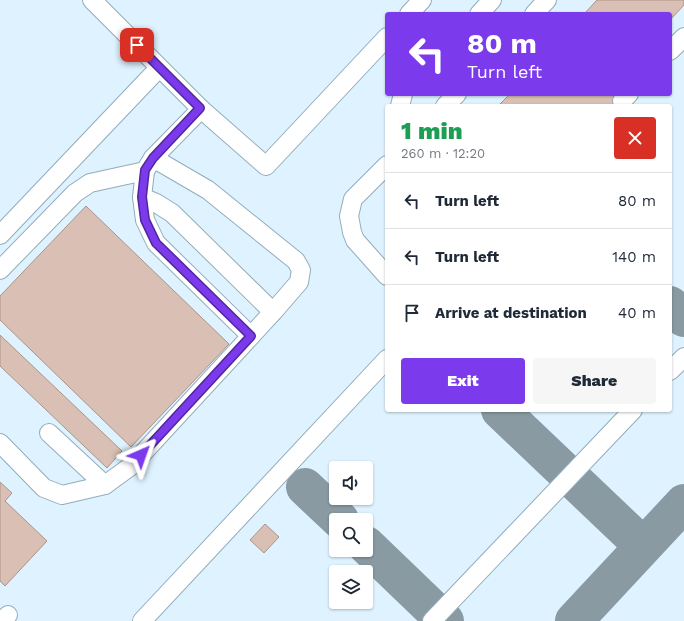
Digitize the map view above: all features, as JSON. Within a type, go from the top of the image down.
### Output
[{"type":"lane","points":[[92,0],[200,108],[266,166],[385,40]]},
{"type":"lane","points":[[411,12],[422,0]]},
{"type":"lane","points":[[481,12],[492,0]]},
{"type":"lane","points":[[536,12],[547,0]]},
{"type":"lane","points":[[672,50],[684,37]]},
{"type":"lane","points":[[0,235],[159,68]]},
{"type":"lane","points":[[447,104],[454,96]]},
{"type":"lane","points":[[0,270],[75,193],[90,183],[149,164],[200,108]]},
{"type":"lane","points":[[149,164],[142,197],[145,220],[156,243],[251,336]]},
{"type":"lane","points":[[0,442],[44,488],[62,495],[105,485],[131,466],[299,282],[301,270],[296,261],[208,190],[149,164]]},
{"type":"lane","points":[[384,173],[353,199],[349,216],[355,240],[385,274]]},
{"type":"lane","points":[[142,197],[156,203],[172,213],[273,312]]},
{"type":"lane","points":[[672,369],[684,357]]},
{"type":"lane","points":[[142,621],[385,361]]},
{"type":"lane","points":[[432,621],[631,412]]},
{"type":"lane","points":[[49,433],[105,485]]},
{"type":"building","points":[[597,0],[684,0],[684,5],[672,18],[672,12],[586,12]]},
{"type":"building","points":[[508,96],[617,96],[625,104],[500,104]]},
{"type":"building","points":[[86,206],[229,344],[131,447],[0,320],[0,296]]},
{"type":"building","points":[[0,335],[122,451],[107,468],[0,366]]},
{"type":"building","points":[[0,482],[12,493],[5,501],[47,541],[5,586],[0,581]]},
{"type":"building","points":[[265,524],[279,537],[264,553],[250,540]]},
{"type":"taxiway","points":[[672,307],[684,318]]},
{"type":"taxiway","points":[[502,412],[643,546]]},
{"type":"taxiway","points":[[305,487],[333,513]]},
{"type":"taxiway","points":[[574,621],[684,503]]},
{"type":"taxiway","points":[[373,552],[445,621]]},
{"type":"route","points":[[137,45],[200,108],[153,158],[145,170],[142,197],[145,220],[156,243],[251,336],[141,455]]}]
